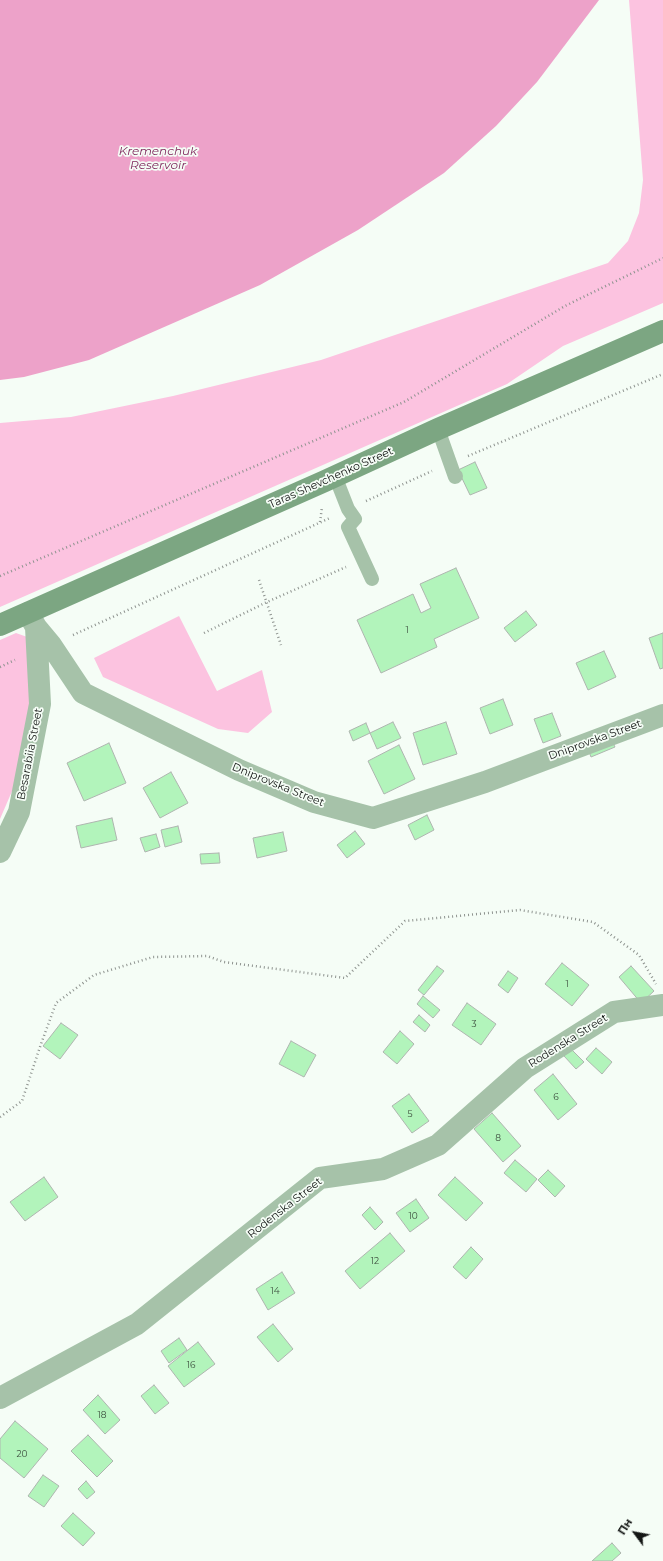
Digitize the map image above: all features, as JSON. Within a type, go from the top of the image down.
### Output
[{"type":"street","name":"Taras Shevchenko Street","points":[[0,625],[32,620],[335,476],[438,429],[663,331]]},
{"type":"street","name":"Dniprovska Street","points":[[32,620],[51,645],[83,693],[239,770],[308,799],[374,818],[485,782],[663,715]]},
{"type":"street","name":"Besarabiia Street","points":[[0,852],[19,812],[40,704],[32,620]]},
{"type":"street","name":"Rodenska Street","points":[[0,1398],[137,1324],[320,1178],[383,1168],[438,1144],[525,1068],[614,1012],[661,997]]},
{"type":"lane","points":[[438,429],[455,477],[456,476]]},
{"type":"lane","points":[[335,476],[348,509],[355,519],[348,527],[372,579]]},
{"type":"path","points":[[0,576],[404,402],[565,306],[663,258]]},
{"type":"path","points":[[204,633],[267,602],[362,559]]},
{"type":"path","points":[[259,580],[281,645]]},
{"type":"path","points":[[0,1117],[22,1101],[56,1004],[94,975],[153,957],[207,956],[224,962],[345,978],[405,921],[520,910],[593,922],[639,955],[661,997]]},
{"type":"shaded area","points":[[629,0],[663,0],[663,303],[563,346],[507,384],[0,607],[0,423],[71,417],[173,396],[321,360],[608,263],[628,241],[639,213],[643,180]]},
{"type":"shaded area","points":[[179,616],[217,691],[262,670],[272,712],[248,733],[218,729],[103,677],[94,658]]},
{"type":"shaded area","points":[[16,633],[30,638],[34,684],[22,768],[0,819],[0,640]]},
{"type":"water","name":"Kremenchuk Reservoir","points":[[0,0],[599,0],[537,82],[496,126],[444,173],[358,230],[260,285],[89,360],[24,377],[0,380]]},
{"type":"building","points":[[475,462],[487,488],[470,495],[458,470]]},
{"type":"building","points":[[456,568],[479,618],[434,639],[437,647],[381,673],[357,620],[413,594],[421,613],[431,608],[420,584]]},
{"type":"building","points":[[526,611],[537,625],[515,642],[504,628]]},
{"type":"building","points":[[663,633],[663,668],[660,669],[649,638]]},
{"type":"building","points":[[604,651],[616,677],[588,690],[576,663]]},
{"type":"building","points":[[503,699],[513,725],[490,734],[480,708]]},
{"type":"building","points":[[552,713],[561,736],[543,743],[534,719]]},
{"type":"building","points":[[393,722],[401,738],[377,749],[370,733]]},
{"type":"building","points":[[446,722],[457,754],[423,765],[413,733]]},
{"type":"building","points":[[366,723],[370,733],[353,741],[349,731]]},
{"type":"building","points":[[611,739],[615,747],[591,757],[588,749]]},
{"type":"building","points":[[109,743],[126,783],[84,801],[67,763]]},
{"type":"building","points":[[399,745],[415,779],[384,794],[368,761]]},
{"type":"building","points":[[171,772],[188,803],[160,818],[143,788]]},
{"type":"building","points":[[427,815],[434,830],[415,840],[408,825]]},
{"type":"building","points":[[112,818],[117,840],[81,848],[76,826]]},
{"type":"building","points":[[178,826],[182,842],[165,847],[161,830]]},
{"type":"building","points":[[355,831],[365,844],[347,858],[337,845]]},
{"type":"building","points":[[283,832],[287,851],[257,858],[253,838]]},
{"type":"building","points":[[156,834],[160,847],[145,852],[140,838]]},
{"type":"building","points":[[219,853],[220,863],[201,864],[200,854]]},
{"type":"building","points":[[562,963],[589,985],[572,1006],[545,984]]},
{"type":"building","points":[[437,966],[444,971],[424,995],[418,990]]},
{"type":"building","points":[[631,966],[654,991],[641,1003],[619,977]]},
{"type":"building","points":[[508,971],[518,978],[508,993],[498,985]]},
{"type":"building","points":[[423,996],[440,1010],[433,1018],[417,1004]]},
{"type":"building","points":[[467,1003],[496,1024],[481,1045],[452,1025]]},
{"type":"building","points":[[419,1015],[430,1025],[425,1032],[413,1022]]},
{"type":"building","points":[[61,1023],[78,1035],[60,1059],[43,1046]]},
{"type":"building","points":[[400,1031],[414,1044],[397,1064],[383,1052]]},
{"type":"building","points":[[291,1041],[316,1055],[304,1077],[279,1064]]},
{"type":"building","points":[[596,1048],[612,1062],[602,1074],[586,1059]]},
{"type":"building","points":[[571,1049],[584,1062],[576,1069],[564,1056]]},
{"type":"building","points":[[553,1074],[577,1104],[558,1120],[534,1090]]},
{"type":"building","points":[[409,1094],[429,1121],[412,1133],[392,1106]]},
{"type":"building","points":[[492,1113],[521,1146],[503,1162],[474,1129]]},
{"type":"building","points":[[515,1160],[537,1179],[526,1192],[504,1173]]},
{"type":"building","points":[[548,1170],[565,1186],[555,1197],[538,1180]]},
{"type":"building","points":[[44,1177],[58,1197],[25,1221],[10,1202]]},
{"type":"building","points":[[455,1177],[483,1203],[466,1221],[438,1195]]},
{"type":"building","points":[[416,1199],[429,1218],[410,1232],[396,1213]]},
{"type":"building","points":[[370,1207],[383,1222],[375,1230],[362,1215]]},
{"type":"building","points":[[390,1233],[405,1251],[360,1289],[345,1271]]},
{"type":"building","points":[[471,1247],[483,1259],[466,1279],[453,1267]]},
{"type":"building","points":[[282,1272],[295,1293],[268,1310],[256,1289]]},
{"type":"building","points":[[273,1324],[293,1349],[278,1362],[257,1337]]},
{"type":"building","points":[[179,1338],[187,1350],[169,1363],[161,1351]]},
{"type":"building","points":[[198,1342],[215,1364],[184,1387],[168,1366]]},
{"type":"building","points":[[154,1385],[169,1403],[155,1414],[141,1396]]},
{"type":"building","points":[[98,1395],[120,1420],[105,1434],[83,1410]]},
{"type":"building","points":[[15,1421],[48,1449],[24,1478],[0,1458],[0,1439]]},
{"type":"building","points":[[88,1435],[113,1461],[97,1477],[71,1451]]},
{"type":"building","points":[[43,1475],[59,1486],[44,1507],[28,1496]]},
{"type":"building","points":[[86,1481],[95,1492],[87,1499],[78,1489]]},
{"type":"building","points":[[73,1513],[95,1533],[83,1546],[61,1526]]},
{"type":"building","points":[[612,1543],[621,1553],[612,1561],[592,1561]]}]
